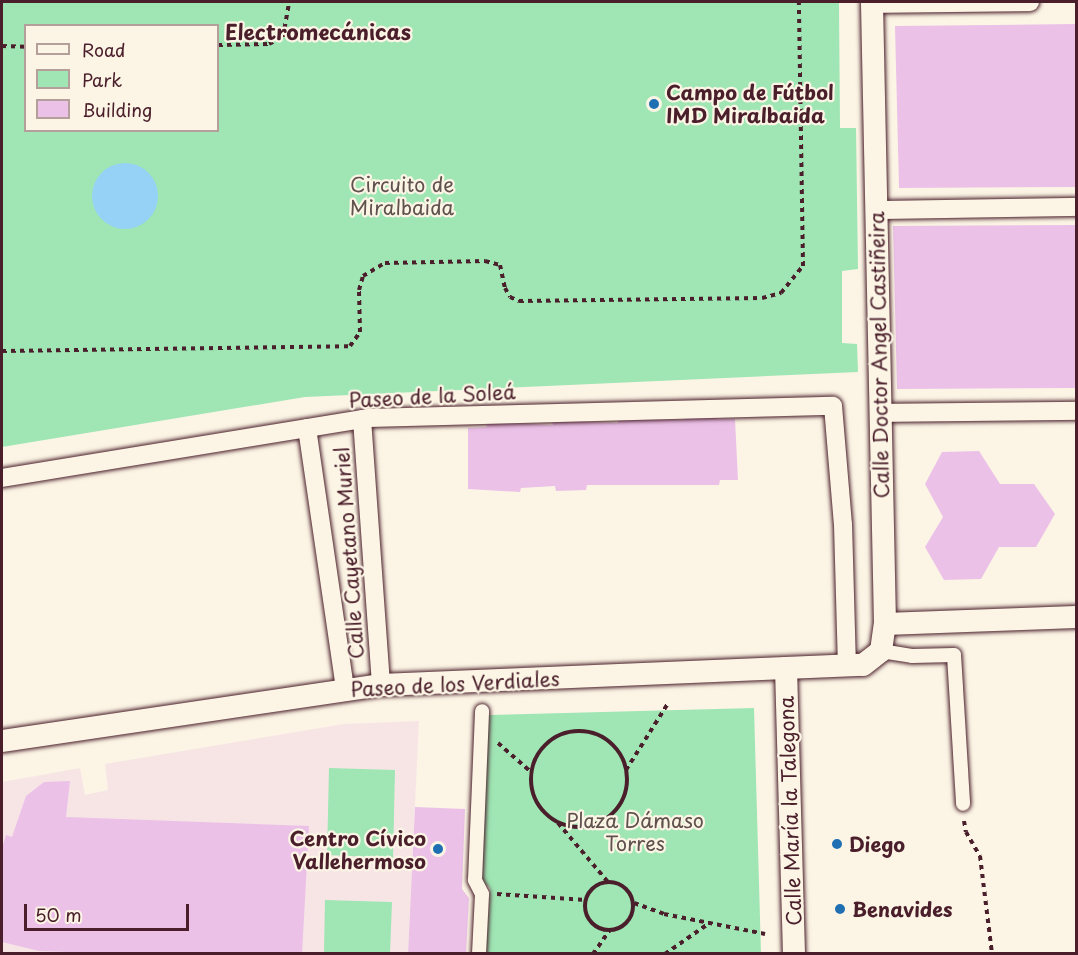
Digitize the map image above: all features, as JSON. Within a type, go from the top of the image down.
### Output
[{"type":"street","points":[[872,3],[1030,2]]},
{"type":"street","name":"Calle Doctor Angel Castiñeira","points":[[872,3],[885,624]]},
{"type":"street","points":[[876,210],[1077,207]]},
{"type":"street","name":"Paseo de la Soleá","points":[[2,478],[362,419],[833,406],[843,524],[847,665]]},
{"type":"street","points":[[880,413],[1077,411]]},
{"type":"street","name":"Calle Cayetano Muriel","points":[[362,419],[381,685]]},
{"type":"street","points":[[307,428],[345,690]]},
{"type":"street","points":[[963,804],[954,655],[912,656],[881,651],[885,624],[970,618],[1077,616]]},
{"type":"street","name":"Paseo de los Verdiales","points":[[2,741],[381,685],[862,665],[881,651]]},
{"type":"street","name":"Calle María la Talegona","points":[[786,668],[794,954]]},
{"type":"street","points":[[479,954],[482,894],[475,880],[482,711]]},
{"type":"path","points":[[219,45],[268,44],[283,37],[289,2]]},
{"type":"path","points":[[2,351],[350,346],[360,332],[358,290],[363,276],[385,263],[486,261],[500,265],[505,288],[510,297],[519,301],[762,298],[781,293],[803,266],[799,2]]},
{"type":"path","points":[[2,46],[24,47]]},
{"type":"path","points":[[626,770],[667,705]]},
{"type":"path","points":[[482,729],[531,772]]},
{"type":"path","points":[[557,823],[582,827],[605,820],[626,795],[626,770],[617,748],[605,737],[574,730],[545,744],[531,772],[536,801],[608,882],[623,887],[634,903],[708,924],[765,933]]},
{"type":"path","points":[[963,804],[966,832],[980,856],[992,954]]},
{"type":"path","points":[[608,882],[594,887],[586,900],[591,921],[610,930]]},
{"type":"path","points":[[482,894],[586,900]]},
{"type":"path","points":[[593,954],[610,930],[629,920],[634,903]]},
{"type":"path","points":[[665,954],[708,924]]},
{"type":"shaded area","points":[[419,721],[408,953],[2,954],[2,782],[80,768],[85,795],[108,790],[105,764],[344,724]]},
{"type":"green space","name":"Circuito de Miralbaida","points":[[2,2],[839,2],[840,128],[856,128],[858,269],[842,271],[842,343],[857,344],[858,372],[305,397],[2,447]]},
{"type":"green space","name":"Plaza Dámaso Torres","points":[[754,708],[761,953],[486,953],[490,888],[482,881],[488,715]]},
{"type":"green space","points":[[329,768],[395,770],[393,858],[327,855]]},
{"type":"green space","points":[[325,900],[392,902],[390,953],[324,953]]},
{"type":"water","points":[[125,163],[138,165],[153,178],[158,196],[156,209],[143,224],[125,229],[112,227],[97,214],[92,196],[94,183],[107,168]]},
{"type":"building","points":[[1076,24],[1076,187],[899,188],[895,26]]},
{"type":"building","points":[[1076,225],[1076,388],[897,389],[893,226]]},
{"type":"building","points":[[717,415],[717,419],[735,419],[738,480],[720,480],[719,485],[587,485],[586,490],[556,491],[555,486],[521,488],[520,492],[468,489],[468,428],[487,427],[486,422],[553,425],[551,420],[584,418],[585,422],[618,423],[618,418],[684,420],[684,416]]},
{"type":"building","points":[[979,451],[1000,484],[1034,484],[1055,514],[1036,547],[999,547],[981,579],[944,580],[925,547],[943,517],[925,484],[942,452]]},
{"type":"building","points":[[70,781],[66,817],[309,826],[302,954],[39,951],[2,942],[2,848],[6,835],[12,837],[26,796],[44,782]]},
{"type":"building","name":"Centro Cívico Vallehermoso","points":[[415,807],[465,809],[462,889],[469,898],[466,954],[408,954]]},
{"type":"place","name":"Campo de Fútbol IMD Miralbaida","points":[[654,104]]},
{"type":"place","name":"Diego","points":[[837,844]]},
{"type":"place","name":"Centro Cívico Vallehermoso","points":[[438,849]]},
{"type":"place","name":"Benavides","points":[[840,909]]},
{"type":"district","name":"Electromecánicas","points":[[318,31]]}]
